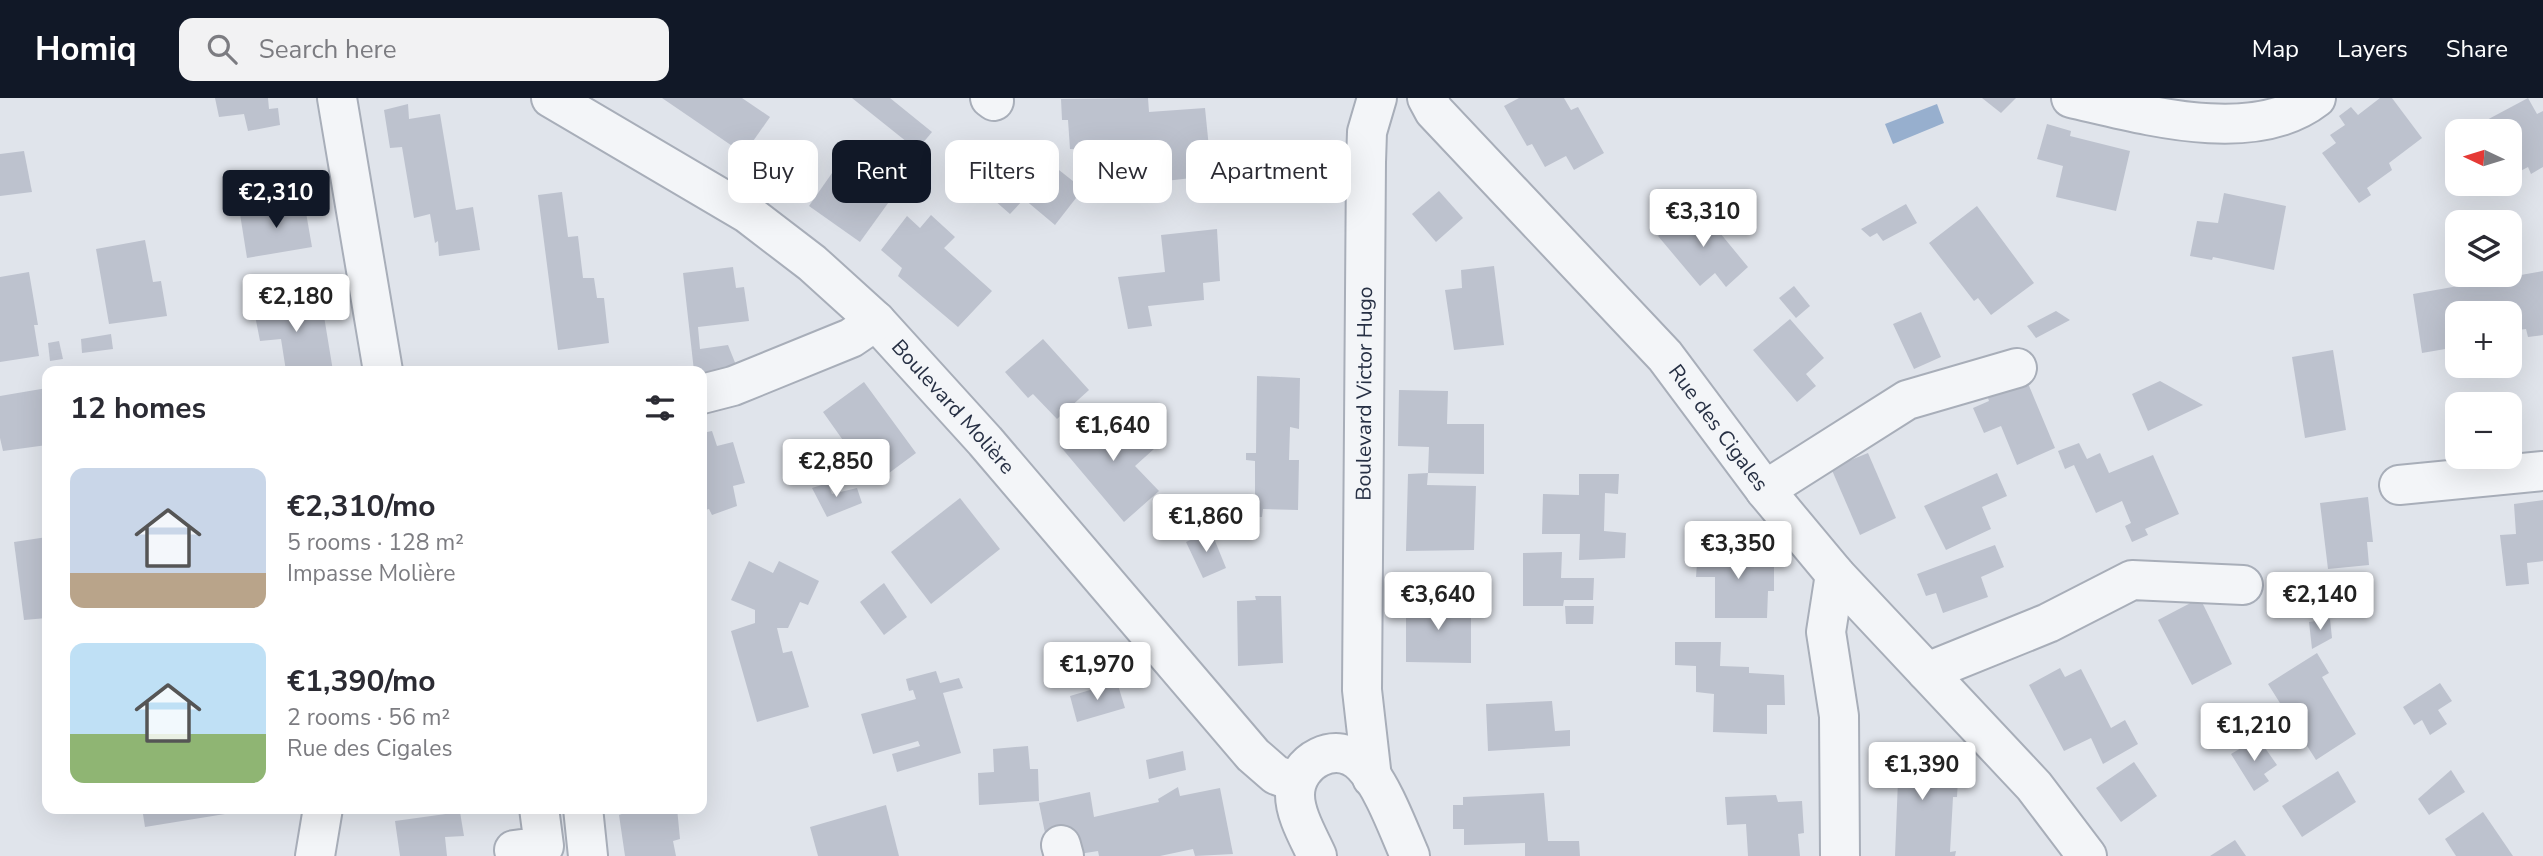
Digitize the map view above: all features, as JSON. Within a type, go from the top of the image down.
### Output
[{"type":"street","points":[[337,98],[382,366]]},
{"type":"street","name":"Boulevard Victor Hugo","points":[[1372,778],[1362,690],[1366,162],[1367,132],[1377,98]]},
{"type":"street","name":"Rue des Cigales","points":[[1427,98],[1434,111],[1665,356],[1765,490],[1835,574],[2034,786],[2087,856]]},
{"type":"street","points":[[2071,98],[2192,123],[2243,123],[2278,116],[2316,98]]},
{"type":"street","name":"Boulevard Molière","points":[[565,102],[748,214],[812,263],[876,321],[985,441],[1253,755],[1276,775],[1296,782]]},
{"type":"street","points":[[707,393],[733,386],[851,338],[876,321]]},
{"type":"street","points":[[1765,490],[1907,400],[2017,368]]},
{"type":"street","points":[[2399,485],[2543,471]]},
{"type":"street","points":[[1835,574],[1826,632],[1839,716],[1840,856]]},
{"type":"street","points":[[1927,672],[2048,623],[2132,580],[2243,585]]},
{"type":"street","name":"Boulevard Victor Hugo","points":[[1332,753],[1343,740],[1362,690]]},
{"type":"street","points":[[1317,856],[1294,799],[1296,782],[1309,762],[1332,753],[1348,755],[1363,764],[1410,856]]},
{"type":"street","points":[[316,856],[322,814]]},
{"type":"street","points":[[514,850],[544,846],[540,814]]},
{"type":"street","points":[[584,814],[588,856]]},
{"type":"water","points":[[1937,104],[1944,123],[1893,144],[1885,124]]},
{"type":"building","points":[[215,98],[268,98],[269,109],[278,108],[280,125],[248,131],[244,114],[219,117]]},
{"type":"building","points":[[662,98],[742,98],[770,117],[754,140],[728,140],[728,143]]},
{"type":"building","points":[[852,98],[890,98],[932,132],[925,140],[904,140]]},
{"type":"building","points":[[1148,98],[1149,112],[1205,108],[1208,140],[1186,140],[1186,179],[1172,180],[1172,140],[1073,140],[1073,149],[1070,149],[1068,120],[1062,120],[1061,99]]},
{"type":"building","points":[[1519,98],[1564,98],[1571,110],[1578,107],[1604,153],[1574,170],[1566,156],[1545,167],[1532,144],[1527,146],[1504,106]]},
{"type":"building","points":[[1982,98],[2016,98],[2001,113]]},
{"type":"building","points":[[2380,98],[2392,98],[2422,138],[2389,163],[2392,170],[2367,188],[2371,195],[2359,203],[2322,153],[2336,143],[2330,135],[2345,125],[2339,116],[2351,107],[2358,115]]},
{"type":"building","points":[[2528,98],[2537,114],[2543,111],[2543,167],[2531,174],[2528,167],[2522,170],[2522,119],[2489,119]]},
{"type":"building","points":[[408,104],[409,119],[440,114],[456,210],[473,207],[480,250],[439,256],[438,241],[435,243],[430,214],[414,218],[402,147],[390,148],[384,110]]},
{"type":"building","points":[[2047,124],[2071,131],[2070,136],[2130,151],[2116,211],[2056,197],[2063,166],[2037,159]]},
{"type":"building","points":[[24,151],[32,192],[0,196],[0,154]]},
{"type":"building","points":[[1059,170],[1073,181],[1073,202],[1055,225],[1029,203],[1059,203]]},
{"type":"building","points":[[832,173],[832,203],[888,203],[860,242],[809,206],[811,203],[818,203],[818,193]]},
{"type":"building","points":[[271,176],[274,193],[237,201],[234,183]]},
{"type":"building","points":[[1439,191],[1463,218],[1436,242],[1412,214]]},
{"type":"building","points":[[562,192],[568,237],[578,236],[583,278],[594,278],[597,298],[604,298],[609,343],[558,350],[538,195]]},
{"type":"building","points":[[2224,193],[2286,206],[2274,270],[2213,257],[2212,260],[2190,256],[2197,221],[2218,223]]},
{"type":"building","points":[[304,201],[312,247],[247,258],[240,214]]},
{"type":"building","points":[[997,203],[1020,203],[1010,214]]},
{"type":"building","points":[[1906,204],[1917,223],[1883,241],[1877,233],[1870,237],[1861,229]]},
{"type":"building","points":[[1697,205],[1748,267],[1726,287],[1715,273],[1700,286],[1658,236]]},
{"type":"building","points":[[1977,206],[2034,283],[1991,315],[1978,298],[1974,301],[1929,243]]},
{"type":"building","points":[[931,215],[955,237],[944,248],[992,291],[958,327],[898,276],[902,268],[881,250],[907,216],[920,228]]},
{"type":"building","points":[[1217,229],[1220,281],[1203,283],[1204,300],[1148,306],[1152,326],[1128,329],[1118,277],[1165,272],[1161,235]]},
{"type":"building","points":[[145,240],[153,282],[161,281],[167,316],[109,324],[96,249]]},
{"type":"building","points":[[1494,266],[1504,345],[1454,350],[1445,290],[1462,288],[1461,270]]},
{"type":"building","points":[[733,267],[736,288],[744,287],[749,321],[698,327],[700,349],[728,345],[736,365],[707,381],[707,366],[693,366],[683,273]]},
{"type":"building","points":[[2543,271],[2543,335],[2528,337],[2526,329],[2522,330],[2522,301],[2445,301],[2445,349],[2422,353],[2413,294],[2453,287],[2522,287],[2522,275]]},
{"type":"building","points":[[29,272],[38,325],[34,325],[39,356],[0,362],[0,277]]},
{"type":"building","points":[[1794,286],[1810,306],[1796,318],[1779,298]]},
{"type":"building","points":[[274,295],[277,310],[322,304],[332,366],[285,366],[281,339],[260,341],[252,300]]},
{"type":"building","points":[[2056,311],[2070,320],[2036,338],[2027,326]]},
{"type":"building","points":[[1921,312],[1941,357],[1914,369],[1893,324]]},
{"type":"building","points":[[1790,319],[1824,358],[1806,374],[1816,386],[1797,402],[1753,350]]},
{"type":"building","points":[[111,334],[113,349],[82,353],[81,339]]},
{"type":"building","points":[[1043,339],[1089,390],[1057,419],[1033,394],[1028,398],[1005,372]]},
{"type":"building","points":[[59,341],[63,359],[50,361],[48,343]]},
{"type":"building","points":[[2333,350],[2346,430],[2305,438],[2292,357]]},
{"type":"building","points":[[1257,376],[1300,378],[1299,429],[1290,427],[1289,460],[1299,460],[1298,510],[1263,509],[1262,517],[1255,517],[1255,461],[1246,460],[1246,453],[1256,453]]},
{"type":"building","points":[[2027,381],[2055,448],[2017,465],[2001,426],[1984,433],[1973,408],[1989,401],[1988,398]]},
{"type":"building","points":[[2160,381],[2203,405],[2148,431],[2132,394]]},
{"type":"building","points":[[864,382],[916,453],[889,473],[884,466],[869,477],[823,412]]},
{"type":"building","points":[[42,389],[42,446],[3,451],[0,438],[0,396]]},
{"type":"building","points":[[1399,390],[1448,391],[1447,424],[1484,424],[1484,474],[1428,473],[1429,447],[1398,446]]},
{"type":"building","points":[[1101,412],[1117,431],[1130,420],[1155,448],[1135,466],[1159,491],[1124,522],[1060,446]]},
{"type":"building","points":[[712,431],[717,446],[733,442],[745,483],[733,486],[737,506],[712,515],[707,510],[707,432]]},
{"type":"building","points":[[2079,443],[2087,459],[2100,453],[2109,473],[2153,455],[2179,514],[2145,529],[2148,535],[2132,542],[2125,526],[2131,523],[2122,501],[2096,513],[2074,465],[2065,469],[2058,451]]},
{"type":"building","points":[[1868,453],[1896,518],[1860,535],[1831,468]]},
{"type":"building","points":[[1428,473],[1427,485],[1476,486],[1474,550],[1406,551],[1408,474]]},
{"type":"building","points":[[1997,473],[2007,496],[1982,507],[1991,529],[1946,550],[1924,506]]},
{"type":"building","points":[[1579,474],[1619,474],[1618,494],[1605,493],[1604,531],[1626,533],[1625,558],[1579,560],[1580,534],[1542,534],[1543,494],[1579,495]]},
{"type":"building","points":[[828,483],[832,494],[857,488],[862,503],[827,517],[812,488]]},
{"type":"building","points":[[2368,497],[2373,542],[2367,542],[2369,565],[2328,569],[2320,503]]},
{"type":"building","points":[[960,498],[1000,549],[931,604],[891,552]]},
{"type":"building","points":[[2543,500],[2543,561],[2527,563],[2529,584],[2506,586],[2500,535],[2516,534],[2514,504]]},
{"type":"building","points":[[1211,531],[1226,568],[1203,578],[1186,542]]},
{"type":"building","points":[[42,538],[42,618],[24,620],[14,542]]},
{"type":"building","points":[[1995,545],[2004,567],[1981,577],[1988,597],[1943,613],[1936,593],[1926,596],[1917,574]]},
{"type":"building","points":[[1698,548],[1753,549],[1752,557],[1774,558],[1774,591],[1768,591],[1767,618],[1715,618],[1715,577],[1696,577]]},
{"type":"building","points":[[1562,552],[1561,578],[1594,578],[1593,600],[1564,600],[1563,606],[1523,606],[1523,553]]},
{"type":"building","points":[[749,561],[773,573],[779,561],[819,581],[808,605],[800,602],[788,628],[777,628],[783,653],[792,651],[809,707],[757,722],[731,631],[755,623],[755,610],[731,600]]},
{"type":"building","points":[[884,583],[907,617],[884,635],[860,602]]},
{"type":"building","points":[[1255,596],[1281,596],[1283,663],[1238,666],[1237,601],[1256,600]]},
{"type":"building","points":[[2200,598],[2232,664],[2192,685],[2158,620]]},
{"type":"building","points":[[1406,602],[1471,603],[1471,663],[1406,662]]},
{"type":"building","points":[[1565,606],[1594,606],[1593,624],[1566,624]]},
{"type":"building","points":[[2330,619],[2332,638],[2312,649],[2309,622]]},
{"type":"building","points":[[1675,642],[1721,642],[1720,666],[1749,667],[1749,673],[1784,675],[1785,705],[1767,705],[1767,734],[1713,732],[1714,694],[1696,692],[1696,666],[1675,665]]},
{"type":"building","points":[[2317,653],[2329,673],[2322,677],[2356,734],[2316,760],[2268,684]]},
{"type":"building","points":[[2060,668],[2065,677],[2081,669],[2111,728],[2125,720],[2138,744],[2103,764],[2091,738],[2064,751],[2029,685]]},
{"type":"building","points":[[936,671],[940,683],[959,678],[963,688],[943,693],[961,753],[897,772],[892,754],[920,746],[918,741],[873,754],[861,714],[916,699],[913,690],[909,691],[906,679]]},
{"type":"building","points":[[1117,682],[1125,708],[1077,722],[1070,696]]},
{"type":"building","points":[[2440,683],[2452,701],[2438,710],[2447,724],[2430,735],[2422,720],[2414,725],[2403,707]]},
{"type":"building","points":[[1552,701],[1555,731],[1570,730],[1570,746],[1488,751],[1486,704]]},
{"type":"building","points":[[2258,738],[2277,765],[2264,774],[2269,781],[2254,791],[2231,754]]},
{"type":"building","points":[[1028,746],[1030,769],[1038,769],[1039,801],[979,805],[978,773],[994,772],[993,749]]},
{"type":"building","points":[[1183,751],[1186,770],[1149,779],[1146,760]]},
{"type":"building","points":[[1880,752],[1936,755],[1936,761],[1959,762],[1957,797],[1953,797],[1950,852],[1956,851],[1955,856],[1895,856],[1898,780],[1878,779]]},
{"type":"building","points":[[2134,762],[2157,796],[2121,822],[2096,788]]},
{"type":"building","points":[[2451,770],[2465,792],[2429,815],[2418,799]]},
{"type":"building","points":[[2338,771],[2356,802],[2302,837],[2282,806]]},
{"type":"building","points":[[1178,787],[1180,796],[1220,788],[1233,854],[1195,856],[1193,849],[1160,856],[1099,856],[1098,851],[1079,854],[1046,838],[1039,803],[1090,792],[1094,817],[1159,802],[1158,799]]},
{"type":"building","points":[[1544,793],[1548,841],[1579,841],[1580,856],[1525,856],[1525,843],[1464,845],[1464,829],[1453,829],[1453,805],[1463,805],[1463,797]]},
{"type":"building","points":[[1776,795],[1778,802],[1802,801],[1804,833],[1798,834],[1800,856],[1748,856],[1746,824],[1727,825],[1725,797]]},
{"type":"building","points":[[886,805],[899,856],[818,856],[810,827]]},
{"type":"building","points":[[2483,812],[2513,856],[2456,856],[2445,839]]},
{"type":"building","points":[[143,814],[225,814],[145,827]]},
{"type":"building","points":[[460,814],[464,836],[445,837],[447,856],[400,856],[395,821]]},
{"type":"building","points":[[678,814],[680,839],[673,841],[676,856],[625,856],[619,815]]},
{"type":"building","points":[[2235,840],[2246,856],[2210,856]]}]
